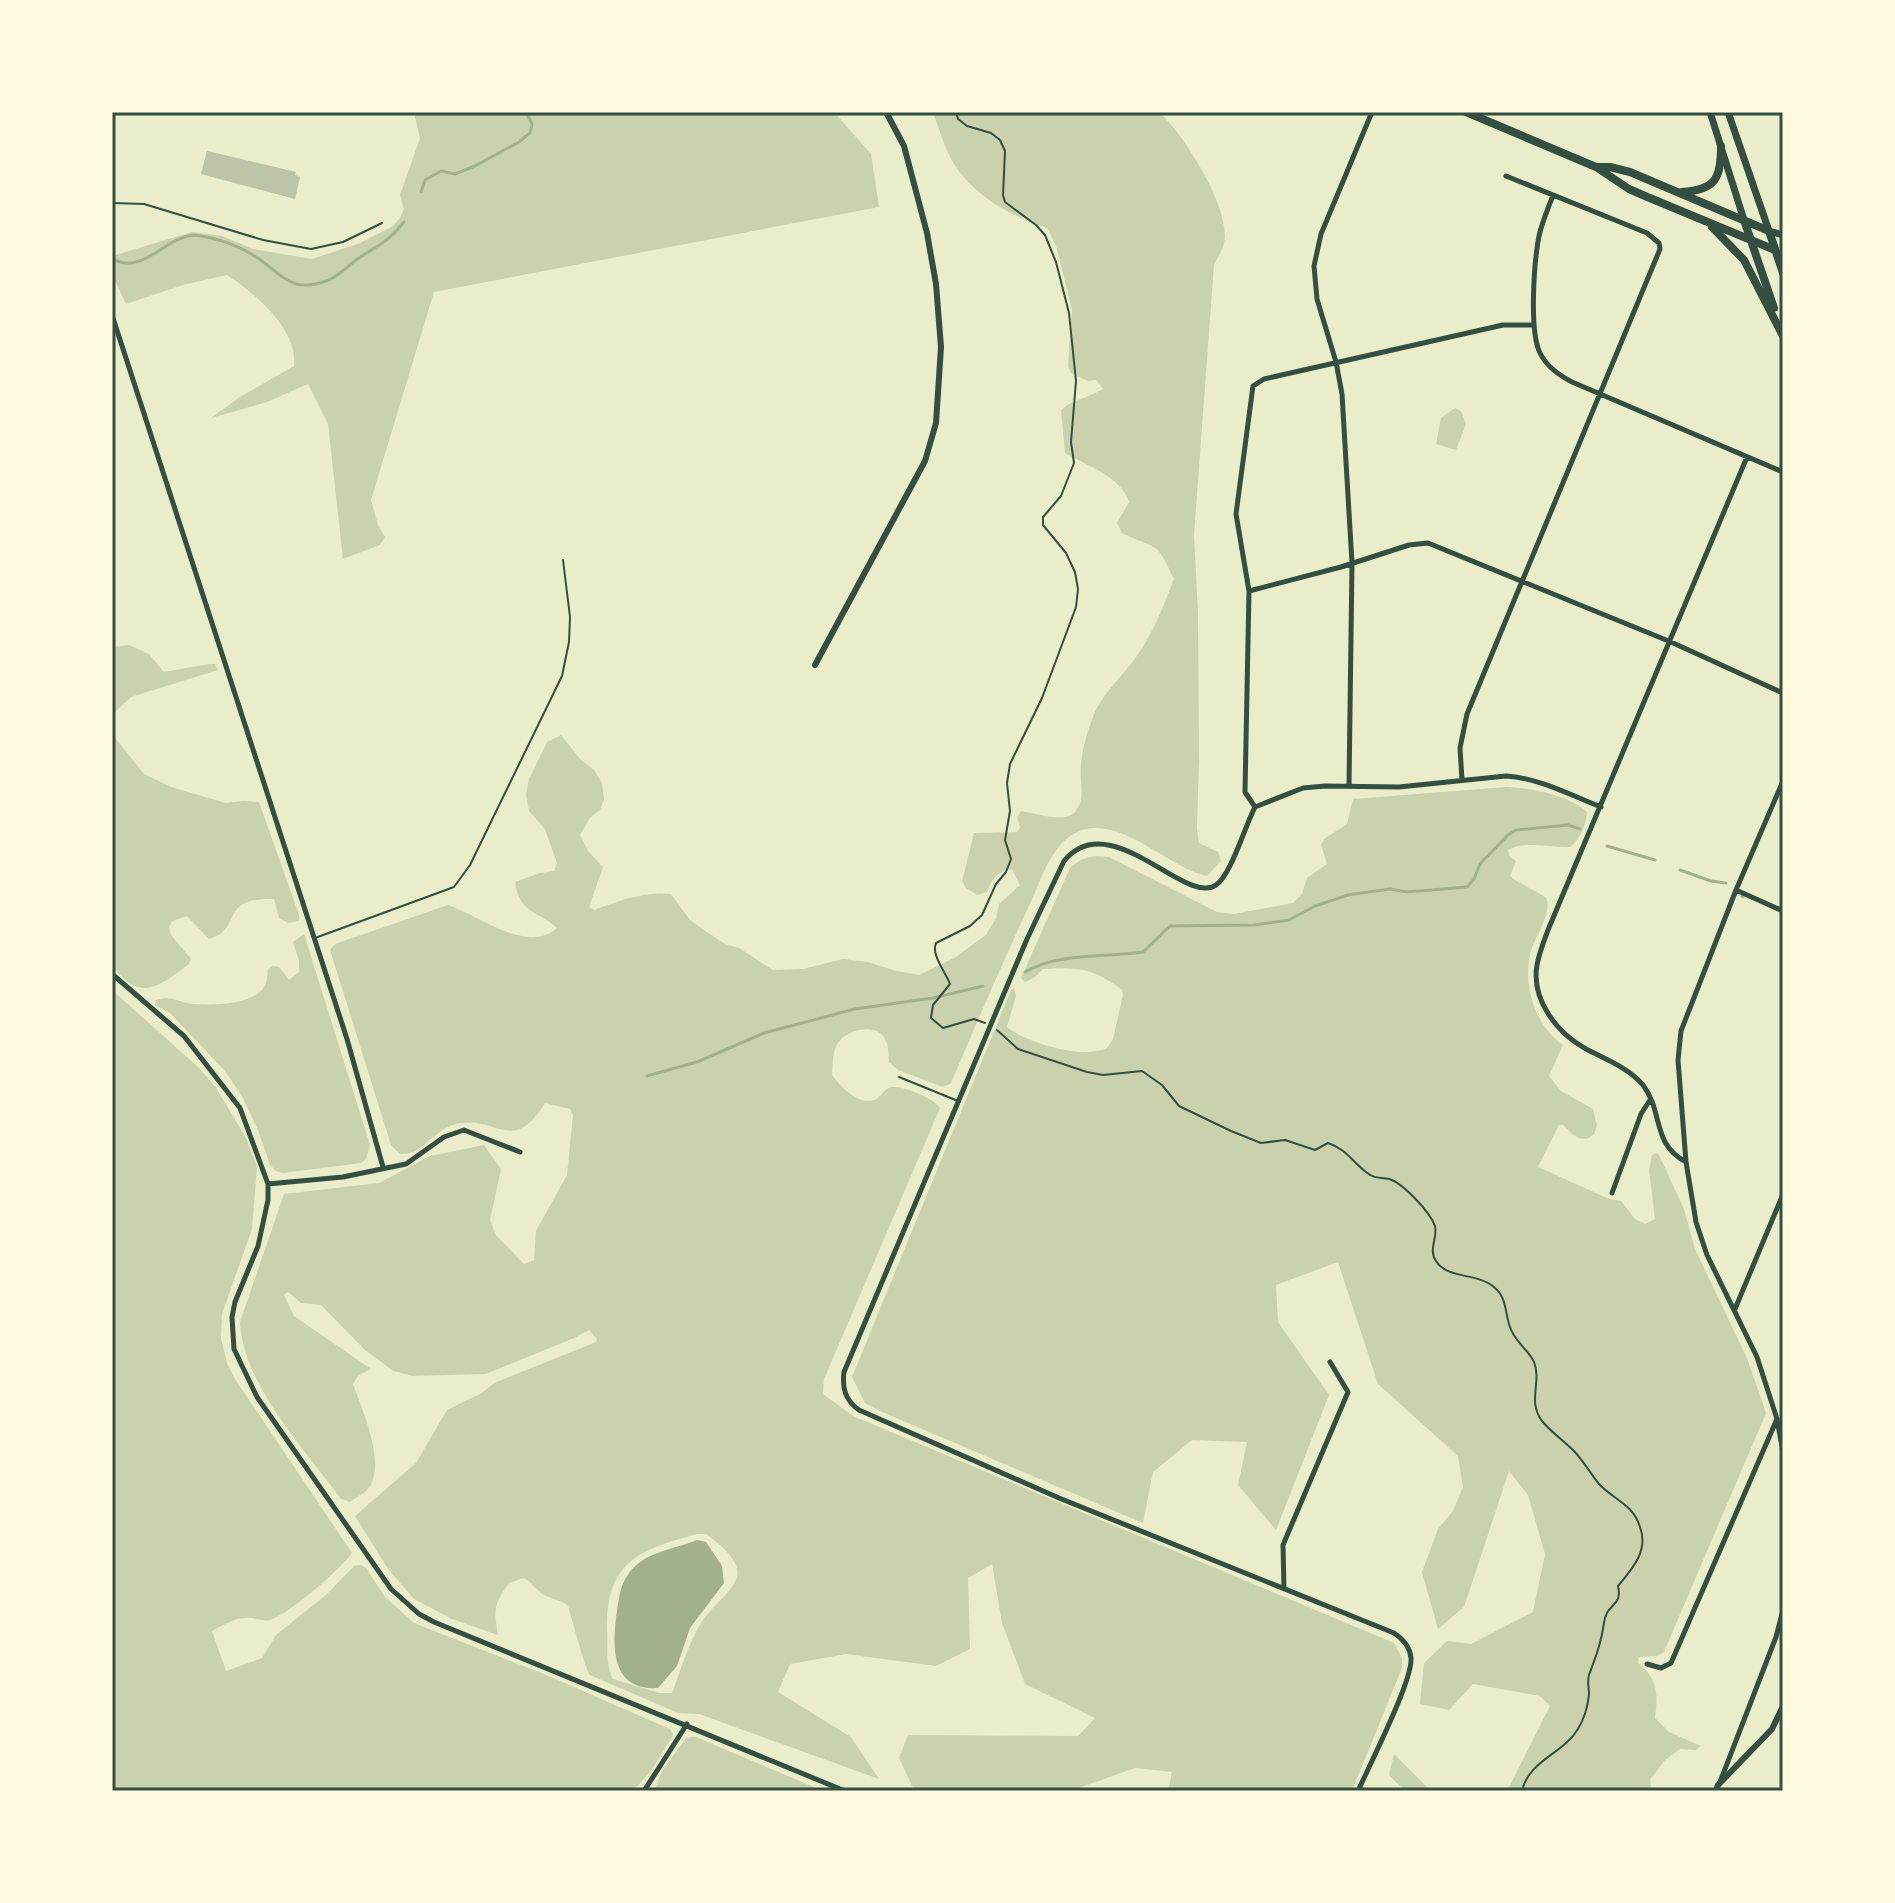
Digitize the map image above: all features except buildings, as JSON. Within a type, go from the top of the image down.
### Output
[{"type":"highway","points":[[1466,112],[1596,167],[1629,189],[1779,250]]},
{"type":"highway","points":[[1677,192],[1702,189],[1714,182],[1720,169],[1721,146]]},
{"type":"highway","points":[[1596,167],[1619,168],[1769,231],[1779,250],[1783,273]]},
{"type":"highway","points":[[1744,220],[1783,336]]},
{"type":"highway","points":[[1705,221],[1741,255],[1783,336]]},
{"type":"main road","points":[[1710,112],[1744,220]]},
{"type":"main road","points":[[1729,113],[1769,231],[1783,235]]},
{"type":"street","points":[[815,665],[925,461],[936,423],[941,347],[936,284],[927,233],[904,146],[886,112]]},
{"type":"street","points":[[1349,786],[1352,563],[1342,394],[1315,291],[1315,255],[1372,112]]},
{"type":"street","points":[[1462,780],[1460,748],[1467,714],[1657,262],[1659,243],[1647,233],[1506,176]]},
{"type":"street","points":[[1553,195],[1537,246],[1534,325],[1539,352],[1545,361],[1558,374],[1783,472]]},
{"type":"street","points":[[112,315],[315,938],[383,1167]]},
{"type":"street","points":[[1255,807],[1245,792],[1249,591],[1236,514],[1253,386],[1264,379],[1503,325],[1534,325]]},
{"type":"street","points":[[1686,1162],[1666,1149],[1642,1084],[1629,1072],[1559,1030],[1539,994],[1536,967],[1548,930],[1747,457]]},
{"type":"street","points":[[1249,591],[1409,545],[1428,543],[1671,642],[1783,693]]},
{"type":"street","points":[[1358,1791],[1409,1675],[1410,1653],[1402,1638],[1059,1498],[859,1410],[848,1400],[844,1372],[1058,872],[1071,852],[1086,845],[1110,845],[1191,884],[1208,889],[1227,876],[1255,807],[1303,788],[1399,787],[1522,777],[1601,807]]},
{"type":"street","points":[[1783,781],[1681,1031],[1678,1060],[1686,1162],[1696,1222],[1707,1255],[1757,1357],[1777,1419],[1783,1452]]},
{"type":"street","points":[[1736,890],[1783,911]]},
{"type":"street","points":[[112,974],[184,1036],[240,1108],[268,1184],[268,1200],[258,1246],[235,1302],[232,1317],[234,1349],[257,1397],[391,1589],[419,1614],[434,1622],[845,1791]]},
{"type":"street","points":[[1612,1193],[1641,1114],[1650,1099]]},
{"type":"street","points":[[268,1184],[343,1177],[406,1164],[444,1137],[464,1130],[520,1152]]},
{"type":"street","points":[[1735,1309],[1783,1194]]},
{"type":"street","points":[[1284,1589],[1283,1545],[1348,1392],[1330,1362]]},
{"type":"street","points":[[1647,1664],[1661,1668],[1671,1663],[1777,1419]]},
{"type":"street","points":[[1717,1788],[1776,1637],[1783,1610]]},
{"type":"street","points":[[1717,1788],[1772,1729],[1783,1706]]},
{"type":"street","points":[[644,1791],[687,1724]]},
{"type":"lane","points":[[112,203],[144,204],[263,240],[311,249],[343,242],[382,223]]},
{"type":"lane","points":[[315,938],[454,887],[470,865],[562,676],[570,617],[563,560]]},
{"type":"lane","points":[[899,1077],[959,1102]]},
{"type":"path","points":[[956,112],[958,119],[967,126],[991,133],[1000,140],[1005,151],[1005,202],[1045,235],[1056,262],[1069,313],[1076,381],[1071,442],[1074,463],[1061,496],[1043,517],[1043,525],[1066,553],[1075,572],[1078,589],[1076,607],[1056,663],[1010,764],[1007,783],[1010,811],[1005,840],[1011,859],[982,915],[970,926],[933,947],[950,984],[933,1005],[931,1018],[943,1028],[974,1019],[992,1025],[1018,1049],[1087,1072],[1103,1075],[1142,1071],[1162,1085],[1179,1106],[1261,1143],[1285,1140],[1315,1150],[1328,1143],[1347,1151],[1365,1172],[1398,1183],[1422,1205],[1435,1227],[1433,1255],[1441,1267],[1449,1273],[1478,1278],[1497,1289],[1507,1308],[1510,1328],[1536,1368],[1533,1403],[1536,1411],[1543,1422],[1583,1461],[1600,1485],[1632,1511],[1641,1528],[1643,1542],[1641,1554],[1618,1586],[1620,1597],[1617,1603],[1608,1609],[1599,1652],[1589,1676],[1589,1696],[1577,1731],[1555,1754],[1536,1766],[1522,1791]]},
{"type":"shaded area","points":[[414,112],[834,112],[871,154],[879,207],[434,292],[371,500],[385,537],[380,545],[343,559],[328,424],[308,384],[267,402],[211,418],[294,366],[289,339],[273,314],[227,275],[183,285],[126,304],[112,274],[112,256],[192,232],[222,236],[253,249],[312,259],[360,243],[393,226],[404,209],[400,195],[420,138]]},
{"type":"shaded area","points":[[933,112],[1159,112],[1204,173],[1221,212],[1224,243],[1214,265],[1194,535],[1198,612],[1197,828],[1199,843],[1218,852],[1221,861],[1207,876],[1109,829],[1077,832],[1062,843],[1047,866],[951,1083],[943,1087],[898,1070],[889,1062],[885,1039],[873,1030],[853,1032],[838,1043],[832,1075],[850,1094],[868,1101],[894,1087],[924,1096],[940,1108],[824,1379],[823,1394],[853,1416],[1394,1643],[1402,1658],[1402,1668],[1352,1791],[1168,1791],[1172,1772],[1135,1768],[1070,1791],[914,1790],[899,1758],[908,1735],[1078,1736],[1095,1718],[1025,1684],[1002,1623],[992,1564],[968,1578],[970,1649],[936,1666],[846,1654],[790,1664],[778,1692],[851,1737],[879,1779],[699,1714],[678,1713],[590,1675],[568,1606],[544,1595],[524,1578],[509,1583],[497,1603],[498,1635],[452,1619],[414,1599],[388,1569],[355,1516],[416,1463],[447,1410],[482,1393],[494,1383],[596,1342],[589,1330],[486,1374],[413,1376],[393,1371],[365,1350],[321,1305],[301,1303],[288,1292],[284,1295],[294,1316],[371,1369],[358,1376],[353,1384],[372,1439],[375,1469],[366,1491],[350,1502],[341,1499],[278,1415],[252,1369],[244,1346],[240,1322],[284,1194],[379,1183],[430,1156],[484,1145],[501,1169],[490,1220],[496,1235],[524,1264],[534,1260],[536,1231],[567,1175],[573,1115],[570,1109],[545,1103],[533,1119],[512,1131],[480,1124],[453,1125],[414,1151],[400,1154],[391,1145],[330,950],[335,944],[448,905],[518,935],[545,935],[557,928],[525,906],[515,882],[554,871],[557,863],[545,829],[529,811],[526,795],[529,779],[547,742],[561,735],[602,783],[604,799],[600,810],[590,818],[580,835],[588,851],[603,867],[589,907],[594,910],[641,895],[671,894],[690,920],[725,944],[739,948],[773,970],[803,969],[843,959],[919,975],[954,958],[986,935],[996,918],[999,904],[1020,885],[1012,869],[996,876],[987,892],[977,895],[966,888],[962,881],[974,833],[1017,832],[1020,827],[1017,817],[1021,811],[1063,817],[1078,808],[1082,753],[1093,717],[1101,701],[1148,639],[1174,579],[1159,551],[1122,533],[1117,523],[1129,502],[1119,485],[1065,453],[1061,410],[1103,389],[1096,380],[1088,381],[1071,373],[1068,366],[1072,310],[1056,246],[1047,228],[998,206],[967,181],[950,157]],"holes":[[[697,1534],[706,1534],[735,1562],[735,1583],[698,1628],[672,1693],[659,1693],[613,1679],[607,1655],[608,1607],[619,1574],[642,1553]]]},
{"type":"shaded area","points":[[1455,408],[1461,411],[1466,424],[1456,450],[1436,444],[1441,418]]},
{"type":"shaded area","points":[[129,645],[149,654],[164,672],[209,664],[215,664],[218,670],[131,697],[112,715],[112,647]]},
{"type":"shaded area","points":[[112,734],[144,774],[171,787],[226,803],[259,802],[299,921],[288,923],[279,918],[274,899],[256,900],[237,909],[225,929],[209,939],[187,916],[172,921],[169,927],[171,935],[191,959],[172,977],[151,987],[137,987],[112,967]]},
{"type":"shaded area","points":[[1506,787],[1549,794],[1570,801],[1587,812],[1582,831],[1570,847],[1530,845],[1508,850],[1510,857],[1516,861],[1510,876],[1544,896],[1548,904],[1531,951],[1528,976],[1538,1015],[1553,1037],[1563,1045],[1549,1076],[1561,1091],[1593,1109],[1597,1125],[1594,1134],[1581,1139],[1559,1125],[1538,1167],[1607,1198],[1621,1201],[1635,1219],[1645,1224],[1655,1219],[1649,1170],[1652,1155],[1659,1155],[1684,1209],[1695,1249],[1747,1358],[1766,1413],[1664,1652],[1657,1656],[1639,1657],[1638,1663],[1650,1675],[1655,1688],[1655,1718],[1669,1732],[1701,1746],[1696,1750],[1680,1749],[1665,1760],[1650,1780],[1651,1791],[1507,1791],[1550,1706],[1540,1696],[1473,1684],[1449,1710],[1420,1704],[1424,1663],[1447,1641],[1471,1644],[1533,1612],[1545,1554],[1528,1495],[1509,1471],[1464,1607],[1438,1629],[1422,1572],[1438,1529],[1453,1511],[1463,1487],[1458,1456],[1378,1384],[1338,1262],[1276,1285],[1278,1322],[1329,1395],[1276,1530],[1238,1485],[1247,1442],[1192,1440],[1153,1472],[1143,1523],[882,1412],[865,1403],[852,1377],[1011,990],[1014,988],[1016,996],[1007,1027],[1028,1039],[1056,1048],[1084,1052],[1107,1048],[1113,1039],[1123,995],[1122,990],[1112,983],[1085,970],[1066,968],[1043,969],[1025,982],[1021,978],[1070,868],[1088,857],[1109,857],[1217,912],[1234,914],[1293,903],[1302,894],[1307,878],[1327,864],[1321,845],[1324,839],[1347,824],[1353,799]]},
{"type":"shaded area","points":[[304,934],[370,1145],[366,1159],[361,1163],[283,1173],[270,1165],[242,1096],[224,1070],[170,1013],[155,1005],[156,1000],[166,998],[192,1004],[220,1004],[250,998],[264,987],[268,969],[272,966],[279,967],[289,980],[299,972],[293,942]]},
{"type":"shaded area","points":[[112,990],[198,1067],[215,1086],[246,1138],[257,1167],[252,1229],[222,1314],[221,1339],[227,1363],[352,1553],[314,1590],[279,1616],[270,1620],[237,1619],[212,1631],[226,1671],[262,1658],[276,1635],[327,1594],[354,1566],[361,1565],[385,1597],[414,1623],[544,1674],[670,1729],[673,1734],[671,1739],[651,1771],[633,1791],[112,1791]]},
{"type":"shaded area","points":[[697,1540],[706,1542],[722,1566],[724,1583],[690,1628],[677,1666],[658,1688],[642,1687],[623,1674],[615,1651],[615,1624],[623,1584],[641,1561]]},
{"type":"shaded area","points":[[696,1737],[823,1791],[654,1791],[662,1771],[686,1738]]},
{"type":"shaded area","points":[[1394,1754],[1431,1791],[1405,1791],[1389,1775]]},
{"type":"waterway","points":[[421,192],[425,180],[441,171],[455,174],[519,142],[530,133],[532,124],[526,112]]},
{"type":"waterway","points":[[114,260],[125,263],[145,259],[172,242],[197,235],[240,248],[295,284],[314,284],[339,274],[387,239],[404,222]]},
{"type":"waterway","points":[[1025,972],[1068,958],[1143,952],[1170,926],[1254,925],[1289,920],[1315,906],[1348,895],[1390,889],[1407,892],[1467,887],[1480,864],[1516,830],[1568,825],[1580,829]]},
{"type":"waterway","points":[[1607,846],[1655,860]]},
{"type":"waterway","points":[[1680,870],[1726,883]]},
{"type":"waterway","points":[[647,1076],[697,1062],[764,1033],[855,1009],[933,998],[983,986]]}]
